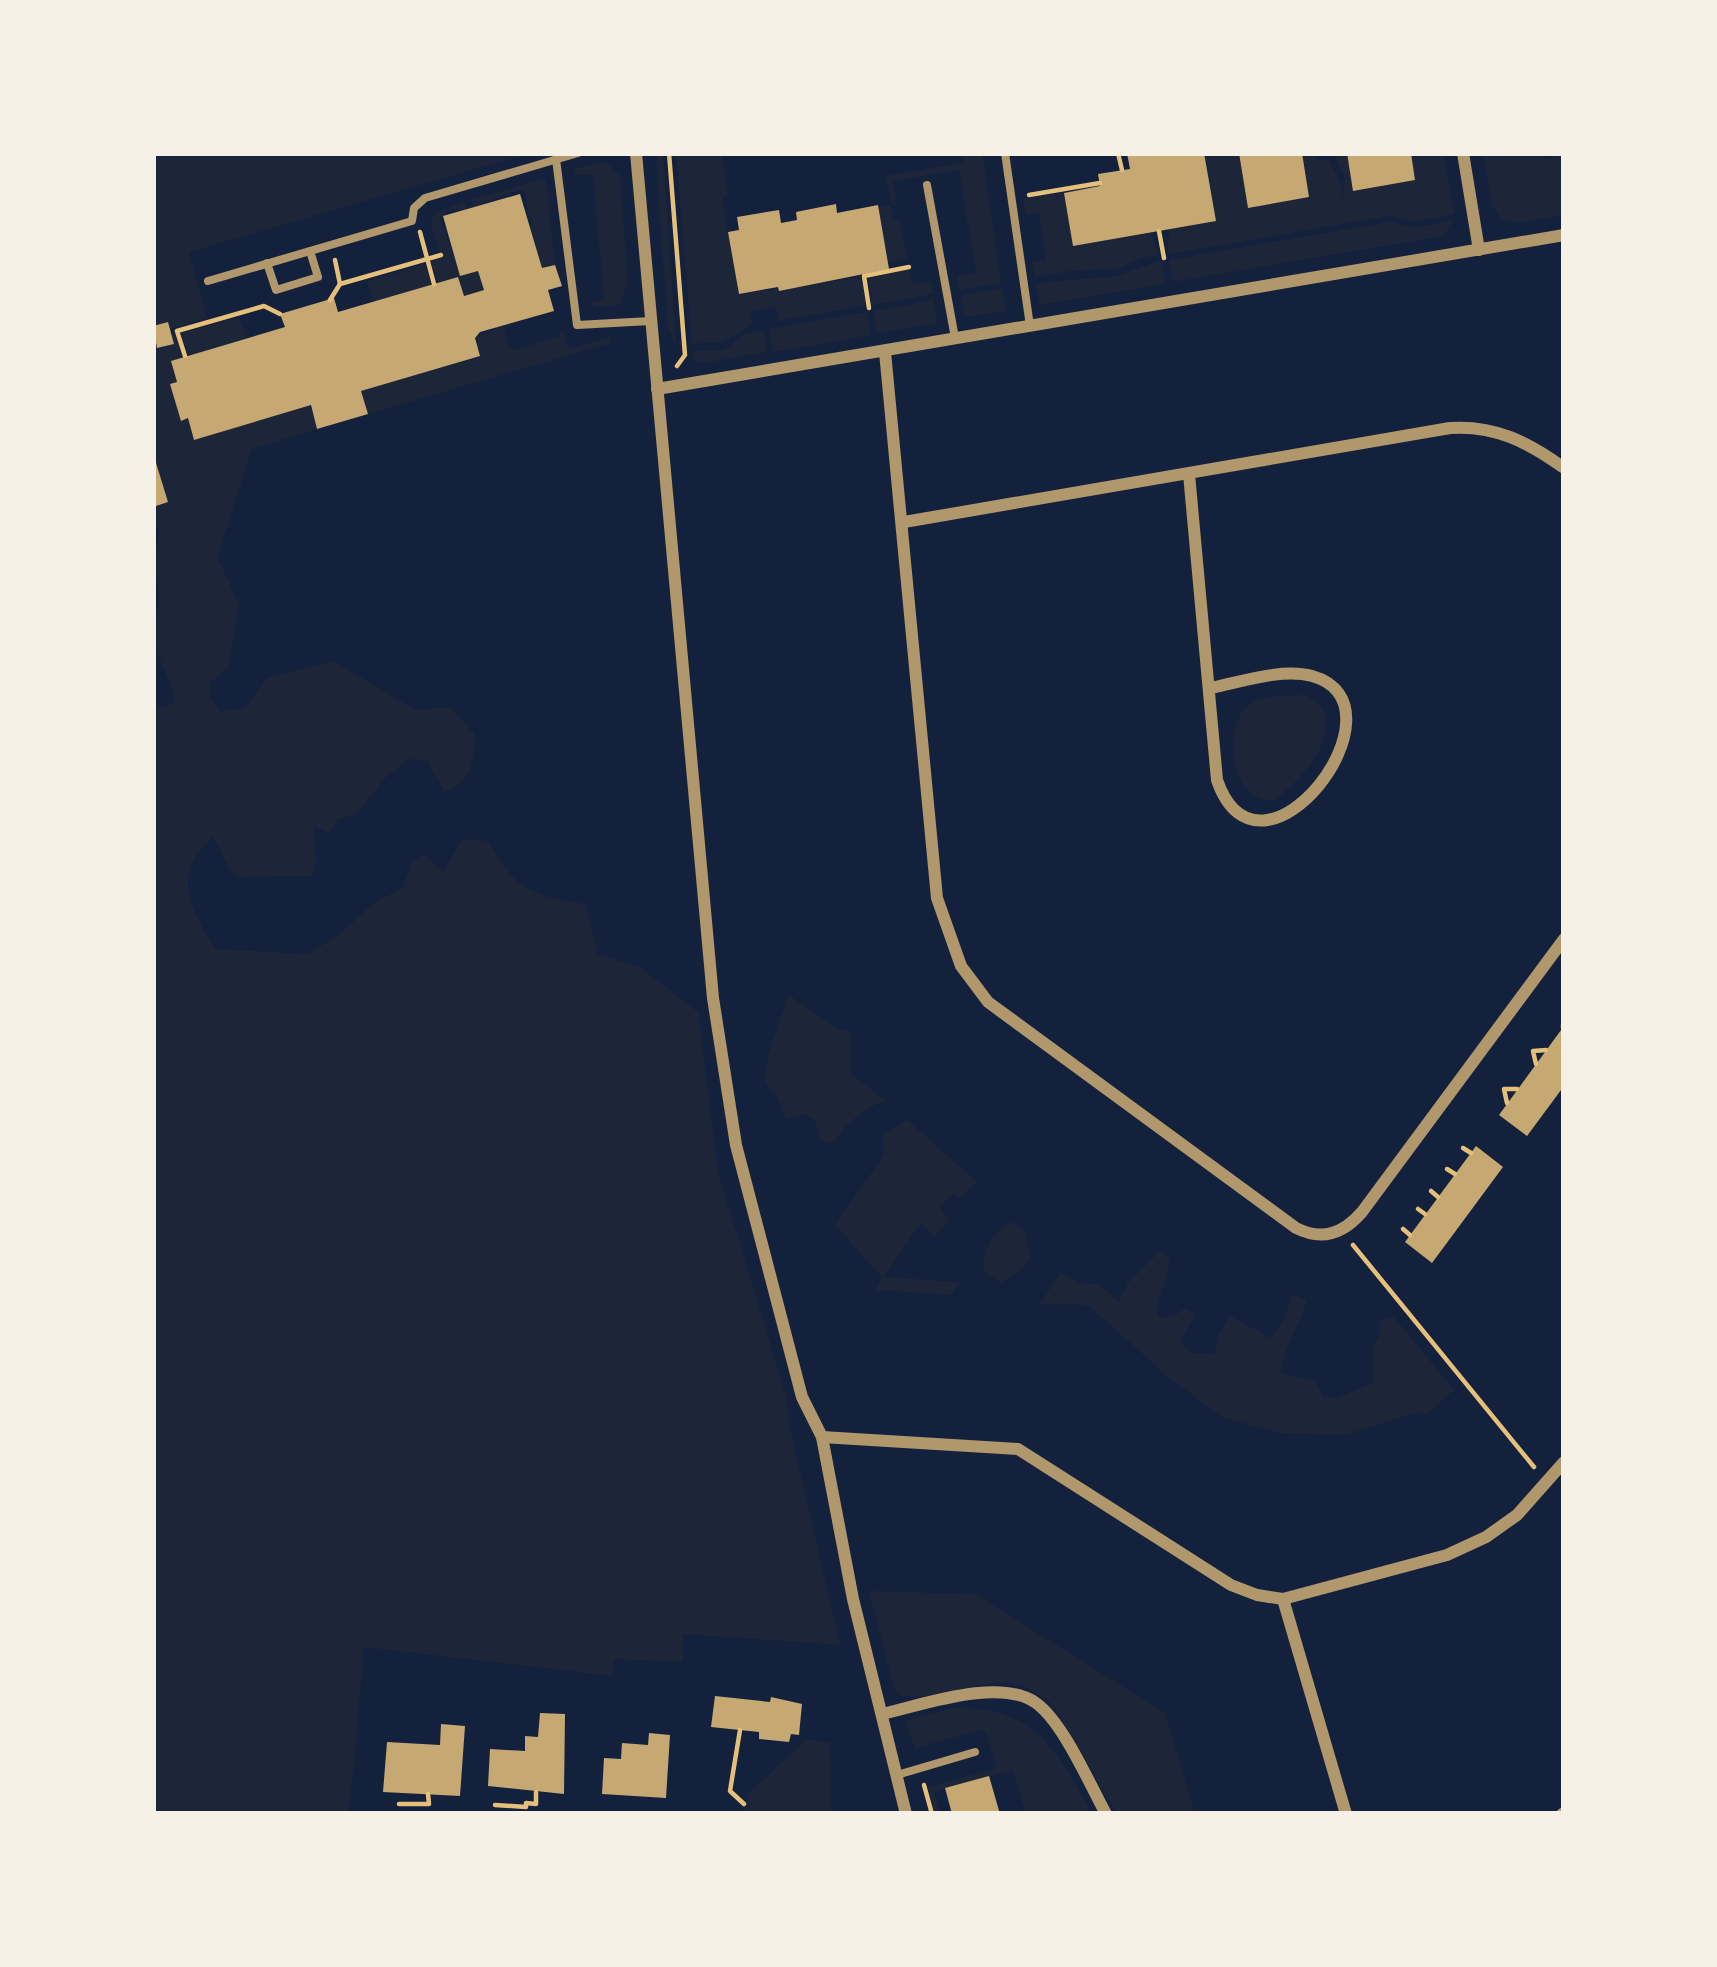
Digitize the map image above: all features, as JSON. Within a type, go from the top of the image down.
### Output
[{"type":"street","points":[[636,153],[720,1058],[736,1145],[796,1376],[822,1437],[853,1599],[907,1814]]},
{"type":"street","points":[[1463,153],[1479,250]]},
{"type":"street","points":[[658,389],[1564,235]]},
{"type":"street","points":[[885,352],[938,898],[951,943],[972,985],[988,1002],[1296,1228],[1331,1234],[1346,1228],[1362,1212],[1564,939]]},
{"type":"street","points":[[904,522],[1463,427],[1524,441],[1564,468]]},
{"type":"street","points":[[1189,474],[1211,688],[1214,772],[1222,795],[1250,818],[1274,820],[1292,813],[1346,738],[1343,699],[1323,680],[1302,675],[1211,688]]},
{"type":"street","points":[[822,1437],[1018,1449],[1231,1585],[1283,1599],[1470,1546],[1525,1509],[1564,1462]]},
{"type":"street","points":[[1283,1599],[1346,1814]]},
{"type":"street","points":[[882,1714],[987,1692],[1032,1700],[1060,1734],[1106,1814]]},
{"type":"lane","points":[[208,281],[412,220],[414,208],[425,198],[578,153]]},
{"type":"lane","points":[[1005,153],[1030,326]]},
{"type":"lane","points":[[556,160],[577,325],[650,321]]},
{"type":"lane","points":[[927,184],[955,340]]},
{"type":"lane","points":[[268,263],[276,290],[318,277],[310,251]]},
{"type":"lane","points":[[897,1774],[975,1753]]},
{"type":"path","points":[[670,153],[686,355]]},
{"type":"path","points":[[1118,153],[1122,170]]},
{"type":"path","points":[[1023,196],[1100,183]]},
{"type":"path","points":[[412,220],[418,224],[434,284]]},
{"type":"path","points":[[1159,231],[1163,258]]},
{"type":"path","points":[[330,299],[340,284],[441,255]]},
{"type":"path","points":[[335,261],[340,284]]},
{"type":"path","points":[[869,308],[864,276],[909,267]]},
{"type":"path","points":[[185,356],[174,332],[264,306],[280,314]]},
{"type":"path","points":[[1563,1027],[1564,1012]]},
{"type":"path","points":[[1536,1064],[1533,1051],[1546,1050]]},
{"type":"path","points":[[1507,1103],[1504,1089],[1517,1089]]},
{"type":"path","points":[[1463,1148],[1471,1153]]},
{"type":"path","points":[[1447,1168],[1455,1174]]},
{"type":"path","points":[[1431,1191],[1438,1197]]},
{"type":"path","points":[[1418,1209],[1425,1214]]},
{"type":"path","points":[[1403,1229],[1410,1235]]},
{"type":"path","points":[[1353,1245],[1534,1467]]},
{"type":"path","points":[[740,1730],[730,1791],[744,1804]]},
{"type":"path","points":[[495,1805],[536,1804],[536,1792]]},
{"type":"path","points":[[926,1793],[932,1814]]},
{"type":"path","points":[[399,1804],[429,1804],[428,1794]]},
{"type":"shaded area","points":[[153,153],[530,153],[189,252],[207,318],[170,329],[167,322],[153,326]]},
{"type":"shaded area","points":[[658,153],[663,153],[676,346],[668,327]]},
{"type":"shaded area","points":[[676,153],[733,153],[722,157],[728,195],[722,197],[739,294],[862,277],[866,305],[779,321],[776,307],[751,311],[752,325],[723,342],[692,344]]},
{"type":"shaded area","points":[[964,153],[982,153],[1001,283],[960,290],[957,276],[976,272],[959,170],[893,181],[896,205],[892,205],[886,176],[964,162]]},
{"type":"shaded area","points":[[1204,153],[1239,153],[1249,207],[1309,197],[1302,153],[1321,161],[1329,159],[1342,199],[1345,179],[1333,153],[1347,153],[1354,191],[1414,180],[1411,153],[1443,153],[1454,214],[1414,222],[1391,216],[1168,254],[1169,229]]},
{"type":"shaded area","points":[[1483,153],[1542,153],[1543,159],[1564,155],[1564,215],[1519,223],[1502,219],[1492,205]]},
{"type":"shaded area","points":[[600,162],[620,176],[628,282],[620,304],[600,308],[585,304],[604,299],[593,175],[575,175],[574,169]]},
{"type":"shaded area","points":[[546,181],[555,265],[542,268],[526,193],[519,190],[473,207],[471,200]]},
{"type":"shaded area","points":[[1064,193],[1074,245],[1150,232],[1159,255],[1116,269],[1035,277],[1032,262],[1046,260],[1039,213],[1026,214],[1023,198]]},
{"type":"shaded area","points":[[464,201],[467,209],[447,210],[441,219],[460,275],[478,271],[484,290],[464,296],[438,283],[431,261],[441,258],[431,224],[434,214]]},
{"type":"shaded area","points":[[891,205],[907,258],[888,262],[878,208]]},
{"type":"shaded area","points":[[1453,221],[1437,237],[1173,282],[1169,260],[1388,222],[1417,227]]},
{"type":"shaded area","points":[[1161,260],[1165,284],[1040,305],[1036,283],[1118,276]]},
{"type":"shaded area","points":[[425,264],[432,285],[373,302],[367,281]]},
{"type":"shaded area","points":[[909,270],[912,284],[931,281],[933,294],[873,305],[868,278]]},
{"type":"shaded area","points":[[1002,288],[1006,311],[965,317],[961,296]]},
{"type":"shaded area","points":[[934,300],[937,323],[877,333],[873,311]]},
{"type":"shaded area","points":[[867,312],[871,335],[773,352],[769,329]]},
{"type":"shaded area","points":[[239,317],[246,338],[189,355],[182,333]]},
{"type":"shaded area","points":[[503,326],[514,350],[563,331],[568,349],[610,337],[611,343],[368,414],[361,391],[479,357],[475,338]]},
{"type":"shaded area","points":[[763,330],[767,352],[704,363],[693,360],[693,351],[724,350],[746,333]]},
{"type":"shaded area","points":[[153,335],[157,348],[173,344],[176,335],[183,357],[171,361],[177,382],[171,385],[194,439],[310,405],[317,429],[252,449],[217,557],[239,604],[228,668],[209,683],[210,698],[220,712],[245,708],[267,678],[333,661],[415,710],[451,707],[475,735],[470,770],[454,787],[444,791],[427,761],[408,759],[383,780],[357,814],[338,819],[329,833],[313,826],[316,860],[312,876],[239,877],[230,871],[213,836],[189,870],[189,894],[198,918],[216,949],[308,954],[341,933],[375,902],[403,888],[412,862],[423,854],[443,872],[463,839],[489,841],[507,870],[527,888],[586,904],[597,954],[640,967],[698,1012],[718,1172],[787,1399],[840,1645],[683,1634],[683,1662],[614,1659],[612,1676],[364,1647],[349,1814],[153,1814],[153,701],[162,708],[175,701],[153,640],[159,599],[153,550],[159,529],[153,523]]},
{"type":"shaded area","points":[[1305,695],[1326,718],[1320,748],[1299,778],[1274,800],[1258,797],[1246,789],[1234,760],[1235,728],[1241,714],[1262,699]]},
{"type":"shaded area","points":[[789,995],[835,1028],[850,1032],[850,1073],[885,1100],[855,1118],[832,1144],[821,1141],[815,1120],[803,1114],[786,1119],[778,1098],[765,1083],[768,1055]]},
{"type":"shaded area","points":[[907,1120],[977,1182],[960,1199],[954,1193],[940,1207],[949,1220],[934,1237],[921,1223],[883,1277],[959,1282],[951,1295],[875,1290],[882,1277],[835,1225],[884,1155],[883,1135]]},
{"type":"shaded area","points":[[1010,1222],[1024,1229],[1030,1257],[1001,1283],[985,1273],[984,1257],[993,1238]]},
{"type":"shaded area","points":[[1160,1251],[1169,1258],[1169,1266],[1158,1317],[1172,1317],[1184,1309],[1195,1314],[1180,1342],[1192,1353],[1216,1354],[1217,1338],[1230,1316],[1271,1338],[1292,1294],[1307,1300],[1280,1373],[1315,1381],[1323,1397],[1337,1398],[1373,1383],[1373,1345],[1380,1334],[1380,1321],[1394,1317],[1454,1390],[1427,1414],[1418,1412],[1345,1435],[1281,1433],[1223,1418],[1167,1376],[1088,1305],[1040,1304],[1060,1273],[1085,1285],[1097,1283],[1119,1302],[1128,1283]]},
{"type":"shaded area","points":[[869,1591],[975,1594],[1165,1713],[1195,1814],[1117,1814],[1055,1708],[1016,1684],[899,1695]]},
{"type":"shaded area","points":[[954,1708],[1006,1715],[1025,1724],[1054,1752],[1092,1814],[1026,1814],[1013,1770],[934,1792],[939,1812],[952,1814],[935,1814],[928,1787],[997,1768],[985,1729],[915,1748],[905,1720]]},
{"type":"shaded area","points":[[807,1739],[830,1743],[831,1814],[744,1814],[749,1793]]},
{"type":"building","points":[[1127,153],[1204,153],[1216,221],[1073,246],[1064,193],[1100,186],[1098,174],[1130,169]]},
{"type":"building","points":[[1239,153],[1302,153],[1309,197],[1248,208]]},
{"type":"building","points":[[1347,153],[1411,153],[1415,180],[1353,191]]},
{"type":"building","points":[[520,194],[542,268],[555,265],[562,286],[548,290],[554,311],[480,332],[475,338],[480,356],[361,391],[368,414],[317,429],[311,405],[194,440],[188,418],[181,421],[170,384],[177,382],[171,361],[285,327],[280,314],[334,298],[338,312],[458,277],[464,296],[484,290],[478,271],[460,276],[443,216]]},
{"type":"building","points":[[836,204],[837,213],[878,205],[889,269],[779,291],[778,287],[739,294],[728,232],[739,230],[737,217],[779,210],[781,223],[797,220],[796,212]]},
{"type":"building","points":[[168,322],[174,344],[157,348],[153,326]]},
{"type":"building","points":[[153,453],[168,502],[153,507]]},
{"type":"building","points":[[1564,1026],[1564,1086],[1527,1136],[1499,1115]]},
{"type":"building","points":[[1476,1146],[1503,1167],[1432,1263],[1405,1242]]},
{"type":"building","points":[[715,1696],[770,1702],[771,1697],[802,1704],[799,1735],[791,1734],[789,1742],[759,1739],[759,1732],[711,1727]]},
{"type":"building","points":[[540,1713],[565,1714],[564,1794],[488,1786],[490,1749],[525,1751],[525,1736],[538,1737]]},
{"type":"building","points":[[441,1724],[465,1726],[460,1796],[383,1792],[387,1742],[440,1745]]},
{"type":"building","points":[[649,1733],[670,1735],[666,1798],[602,1794],[604,1758],[621,1759],[622,1743],[648,1745]]},
{"type":"building","points":[[989,1776],[1000,1814],[952,1814],[945,1788]]}]
